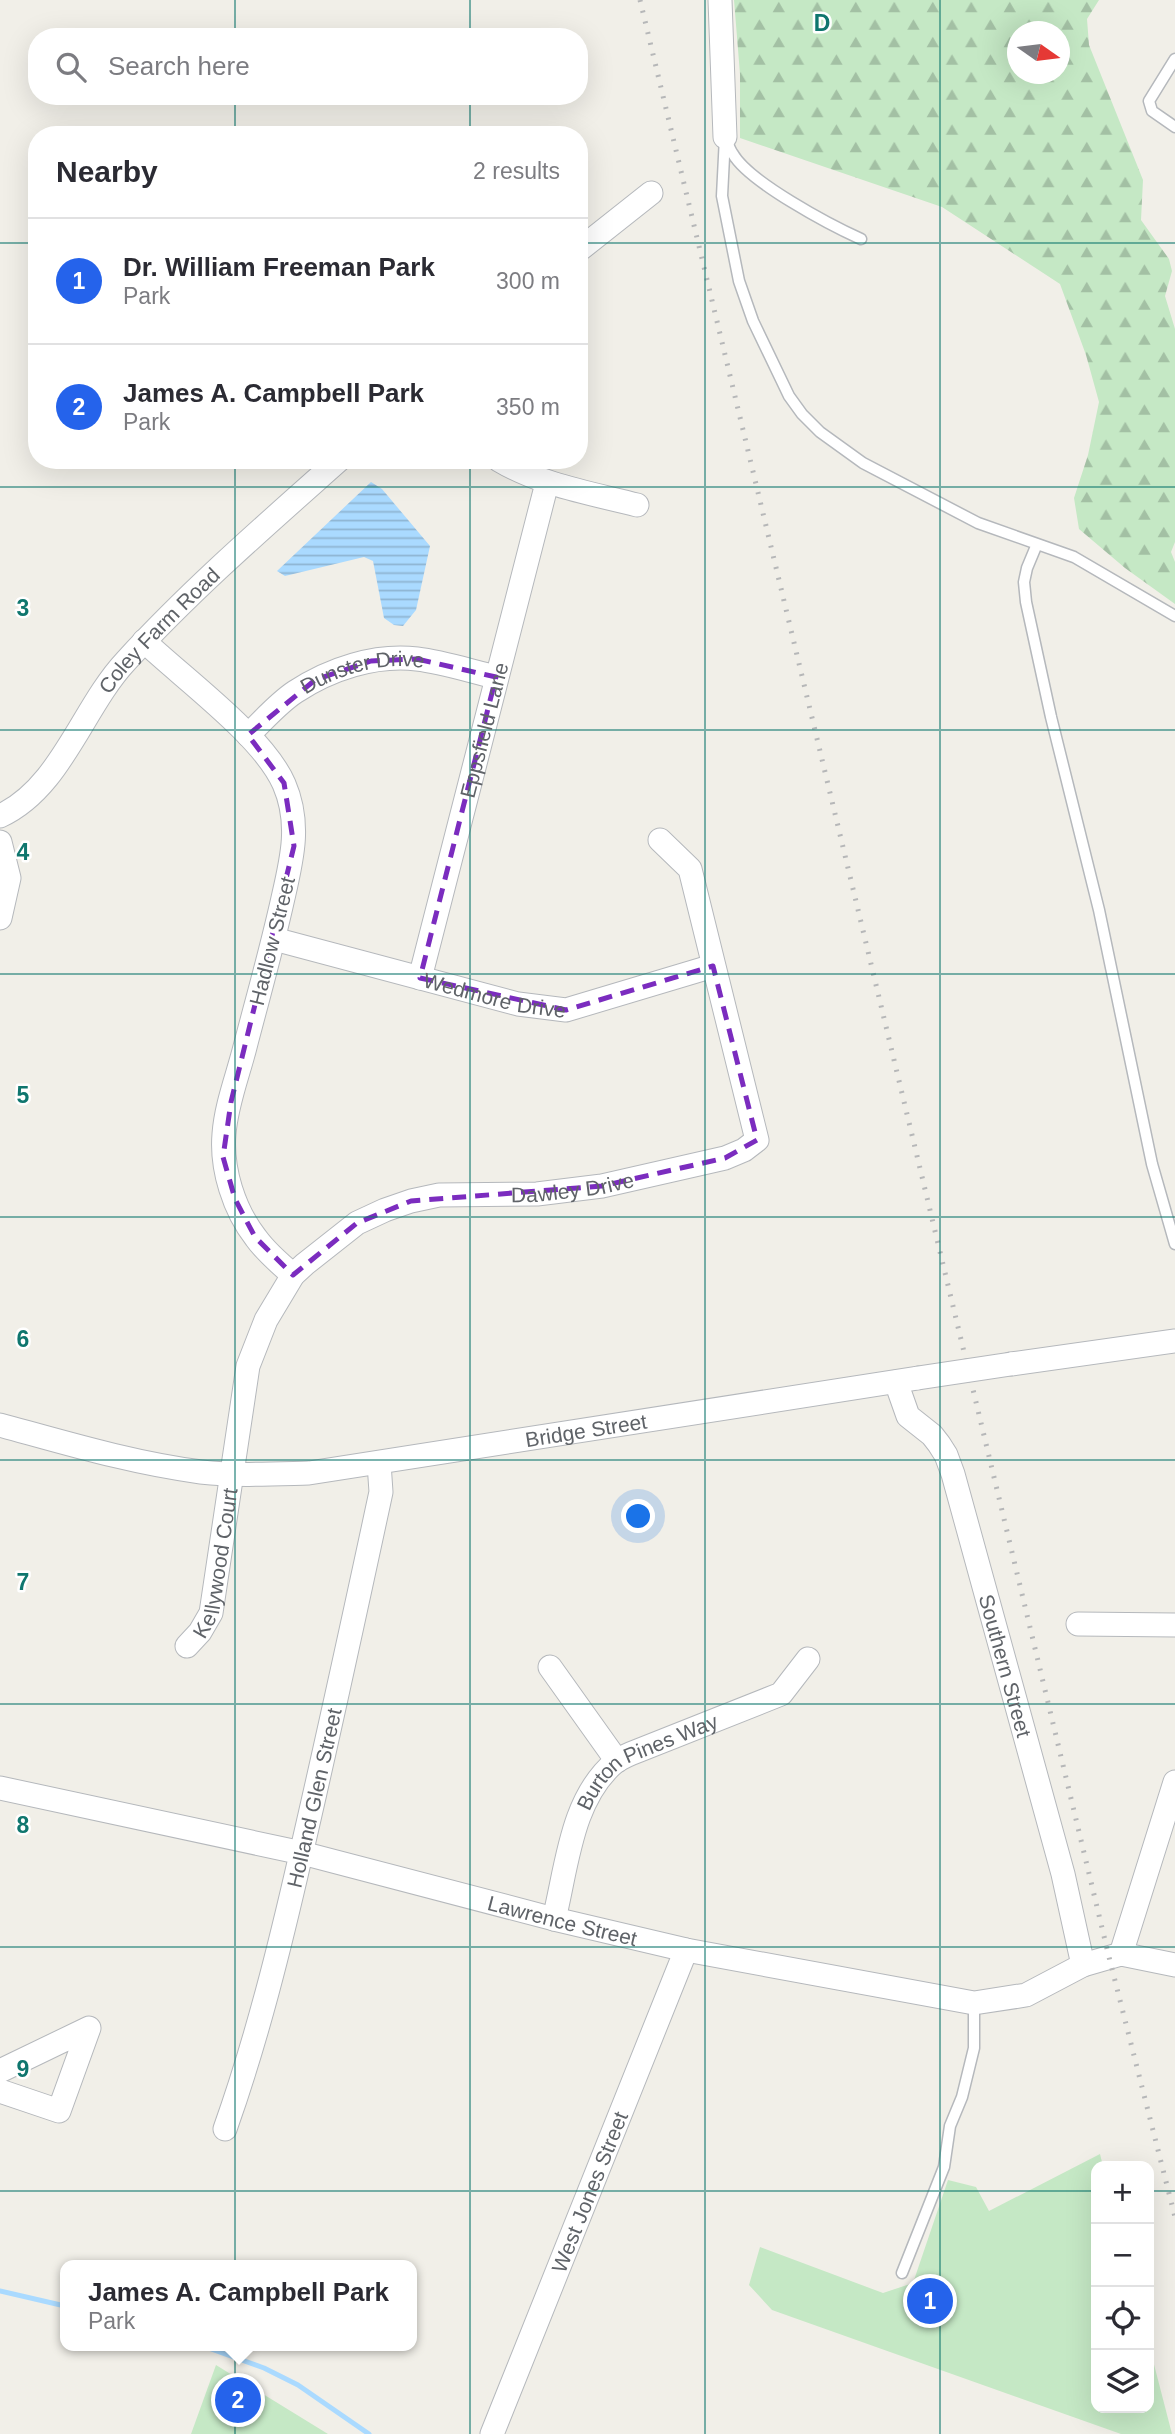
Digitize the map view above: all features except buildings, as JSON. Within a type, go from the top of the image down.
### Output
[{"type":"street","points":[[720,0],[725,137]]},
{"type":"street","points":[[588,243],[651,193]]},
{"type":"street","name":"Coley Farm Road","points":[[0,816],[28,799],[49,774],[105,686],[144,641],[329,469]]},
{"type":"street","points":[[514,469],[547,483],[637,505]]},
{"type":"street","name":"Eppsfield Lane","points":[[420,978],[547,483]]},
{"type":"street","name":"Hadlow Street","points":[[144,641],[248,735],[284,783],[292,808],[295,846],[274,939],[224,1131],[223,1157],[234,1199],[255,1237],[293,1275]]},
{"type":"street","name":"Dunster Drive","points":[[248,735],[294,693],[345,667],[393,658],[417,659],[496,677]]},
{"type":"street","name":"Dawley Drive","points":[[233,1473],[248,1366],[266,1320],[293,1275],[356,1223],[411,1201],[439,1195],[537,1194],[602,1186],[724,1158],[744,1150],[757,1140],[690,869],[660,841]]},
{"type":"street","points":[[0,842],[9,878],[0,918]]},
{"type":"street","name":"Wedmore Drive","points":[[274,939],[518,1004],[566,1010],[713,966]]},
{"type":"street","name":"Bridge Street","points":[[0,1425],[137,1461],[204,1472],[309,1473],[1175,1341]]},
{"type":"street","name":"Southern Street","points":[[907,1380],[908,1416],[939,1444],[953,1474],[1063,1874],[1083,1965]]},
{"type":"street","name":"Holland Glen Street","points":[[225,2129],[269,1987],[302,1853],[381,1492],[379,1463]]},
{"type":"street","name":"Kellywood Court","points":[[187,1646],[200,1632],[211,1613],[233,1473]]},
{"type":"street","points":[[1078,1624],[1175,1625]]},
{"type":"street","name":"Burton Pines Way","points":[[554,1919],[588,1794],[617,1761],[640,1749],[781,1694],[808,1660]]},
{"type":"street","points":[[550,1667],[617,1761]]},
{"type":"street","points":[[1175,1782],[1121,1954],[1175,1965]]},
{"type":"street","name":"Lawrence Street","points":[[0,1788],[302,1853],[554,1919],[686,1950],[974,2003],[1026,1995],[1083,1965],[1121,1954]]},
{"type":"street","name":"West Jones Street","points":[[492,2434],[686,1950]]},
{"type":"street","points":[[0,2071],[89,2028],[59,2111],[0,2091]]},
{"type":"lane","points":[[1175,59],[1149,101],[1152,111],[1175,127]]},
{"type":"lane","points":[[725,137],[734,156],[756,179],[834,227],[861,239]]},
{"type":"lane","points":[[725,137],[722,197],[739,281],[752,321],[789,396],[802,414],[820,432],[863,463],[978,523],[1074,557],[1175,616]]},
{"type":"lane","points":[[1037,544],[1024,582],[1026,602],[1051,717],[1099,910],[1152,1164],[1175,1244]]},
{"type":"lane","points":[[902,2273],[944,2167],[950,2126],[962,2097],[974,2048],[974,2003]]},
{"type":"highlighted area","points":[[417,659],[496,677],[420,978],[566,1010],[713,966],[757,1140],[725,1158],[602,1186],[411,1201],[357,1223],[293,1275],[255,1237],[235,1199],[223,1157],[231,1102],[294,846],[284,783],[248,735],[315,680],[371,661]]},
{"type":"green space","points":[[734,0],[1099,0],[1087,19],[1089,45],[1143,180],[1141,220],[1169,259],[1172,271],[1165,296],[1175,329],[1175,542],[1171,552],[1175,562],[1175,604],[1125,568],[1079,529],[1074,498],[1088,455],[1099,402],[1086,355],[1060,284],[942,207],[740,138],[740,74]]},
{"type":"green space","points":[[1100,2154],[1102,2161],[1091,2161],[1091,2413],[1154,2413],[1154,2364],[1172,2434],[1121,2434],[772,2310],[749,2285],[760,2247],[883,2293],[913,2283],[948,2180],[976,2187],[989,2211]]},
{"type":"green space","points":[[216,2365],[328,2434],[191,2434]]},
{"type":"water","points":[[371,482],[382,489],[430,546],[416,610],[403,626],[394,625],[384,618],[373,561],[364,557],[285,576],[277,571]]},
{"type":"waterway","points":[[0,2291],[60,2305]]},
{"type":"waterway","points":[[217,2351],[264,2368],[298,2385],[369,2434]]},
{"type":"railway","points":[[640,0],[1109,1957],[1175,2217]]},
{"type":"place","name":"Dr. William Freeman Park","points":[[930,2301]]},
{"type":"place","name":"James A. Campbell Park","points":[[238,2400]]}]
